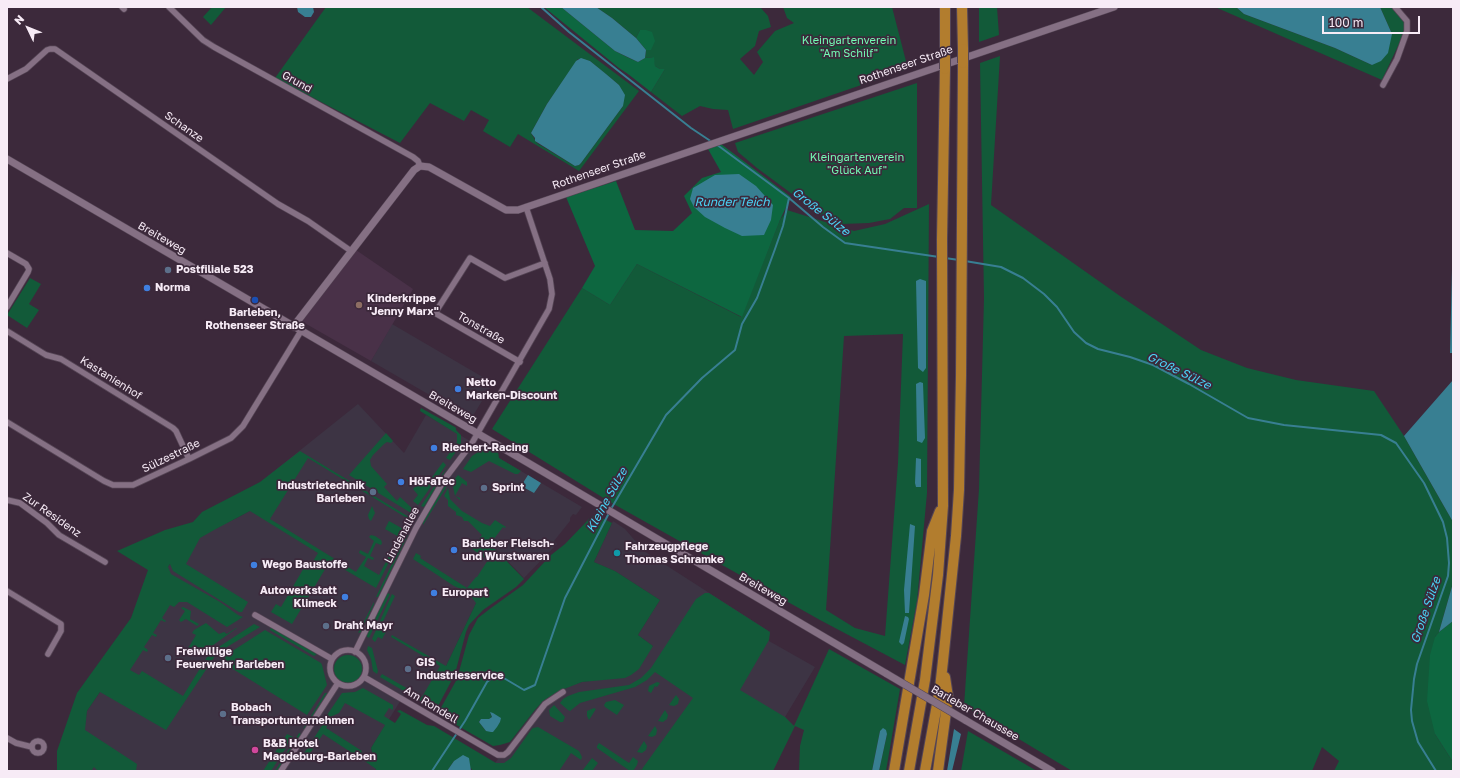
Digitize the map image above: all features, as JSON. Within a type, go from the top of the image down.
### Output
[{"type":"highway","points":[[909,771],[926,673],[938,575],[943,506],[942,239],[945,7]]},
{"type":"highway","points":[[925,771],[943,661],[955,550],[959,490],[962,275],[962,7]]},
{"type":"highway","points":[[894,771],[924,595],[932,531],[937,516],[943,506]]},
{"type":"highway","points":[[938,771],[948,697],[943,661]]},
{"type":"street","name":"Grund","points":[[169,7],[203,40],[214,48],[413,157],[418,161],[420,166]]},
{"type":"street","name":"Rothenseer Straße","points":[[420,166],[429,167],[506,210],[518,210],[1114,7]]},
{"type":"street","points":[[1383,85],[1397,59],[1407,31],[1407,21],[1395,7]]},
{"type":"street","name":"Schanze","points":[[7,79],[26,68],[47,50],[55,49],[278,204],[308,221],[351,251]]},
{"type":"street","name":"Breiteweg","points":[[7,160],[887,674]]},
{"type":"street","points":[[293,326],[414,170],[420,166]]},
{"type":"street","name":"Lindenallee","points":[[355,652],[416,528],[444,480],[478,434],[549,309],[552,294],[550,279],[526,207]]},
{"type":"street","points":[[7,253],[26,264],[29,269],[7,307]]},
{"type":"street","name":"Tonstraße","points":[[520,362],[435,313],[470,258],[504,278],[545,263]]},
{"type":"street","name":"Kastanienhof","points":[[7,331],[46,354],[61,359],[173,428],[176,431],[189,459]]},
{"type":"street","name":"Sülzestraße","points":[[7,422],[104,481],[113,485],[133,485],[231,438],[240,430],[301,331]]},
{"type":"street","name":"Zur Residenz","points":[[7,500],[20,503],[47,523],[60,535],[105,562]]},
{"type":"street","points":[[7,591],[61,624],[61,631],[48,654]]},
{"type":"street","points":[[255,615],[332,659]]},
{"type":"street","points":[[349,650],[355,652],[361,656],[365,663],[366,670],[364,677],[359,683],[352,686],[338,684],[334,680],[330,670],[332,659],[342,651],[349,650]]},
{"type":"street","name":"Barleber Chaussee","points":[[887,674],[1052,771]]},
{"type":"street","name":"Am Rondell","points":[[364,677],[498,755],[504,755],[508,752],[545,704],[563,692]]},
{"type":"street","points":[[281,771],[338,684]]},
{"type":"street","points":[[7,738],[16,744],[32,747]]},
{"type":"shaded area","name":"Kinderkrippe \"Jenny Marx\"","points":[[356,250],[413,289],[371,361],[301,321]]},
{"type":"shaded area","points":[[392,324],[493,383],[471,419],[371,361]]},
{"type":"shaded area","points":[[358,404],[404,453],[426,415],[582,507],[576,515],[573,514],[570,521],[554,541],[557,544],[524,578],[496,549],[476,603],[446,666],[424,703],[406,692],[371,748],[376,771],[78,771],[87,711],[100,692],[168,567],[187,540],[233,520],[263,504],[275,486],[268,476]]},
{"type":"shaded area","points":[[613,521],[625,529],[644,551],[770,632],[769,641],[815,667],[785,717],[794,726],[773,771],[489,771],[534,711],[544,701],[569,686],[596,680],[653,646],[638,635],[660,600],[615,571],[594,562]]},
{"type":"green space","points":[[212,7],[226,7],[211,25],[203,17]]},
{"type":"green space","points":[[326,7],[527,7],[639,91],[579,171],[518,134],[510,147],[483,131],[489,120],[471,110],[464,121],[430,103],[400,143],[275,78]],"holes":[[[578,59],[590,61],[619,85],[623,106],[581,163],[575,166],[537,143],[531,133],[547,104]]]},
{"type":"green space","points":[[544,7],[561,7],[615,51],[638,62],[645,58],[654,57],[655,66],[660,69],[665,69],[651,92],[619,68]]},
{"type":"green space","name":"Kleingartenverein \"Am Schilf\"","points":[[596,7],[760,7],[768,16],[771,27],[759,31],[755,46],[740,59],[754,75],[763,62],[757,52],[775,31],[794,23],[787,18],[783,7],[892,7],[908,69],[733,129],[728,110],[700,106],[682,116],[651,92],[665,69],[660,69],[655,66],[653,57],[645,58],[646,50],[651,50],[640,30],[636,38]]},
{"type":"green space","points":[[979,7],[997,7],[999,35],[979,42]]},
{"type":"green space","points":[[1215,7],[1236,7],[1244,14],[1335,48],[1372,65],[1392,34],[1380,7],[1392,7],[1404,21],[1404,33],[1382,80]]},
{"type":"green space","points":[[640,30],[652,32],[655,41],[651,50],[646,50],[636,38]]},
{"type":"green space","points":[[1000,56],[991,205],[1120,296],[1201,350],[1247,368],[1296,380],[1374,391],[1404,436],[1453,522],[1453,583],[1439,632],[1435,637],[1435,734],[1453,762],[1453,771],[1334,771],[1339,761],[1322,747],[1312,771],[1072,771],[964,706],[979,489],[984,298],[980,63]]},
{"type":"green space","name":"Kleingartenverein \"Glück Auf\"","points":[[917,83],[917,208],[904,208],[890,219],[869,223],[842,224],[830,222],[757,168],[738,152],[735,143]]},
{"type":"green space","points":[[721,144],[791,197],[780,220],[742,317],[637,264],[610,305],[582,288],[595,266],[566,197],[616,181],[635,230],[673,231],[692,213],[684,196],[702,178],[721,172],[708,149]]},
{"type":"green space","points":[[929,204],[927,493],[917,601],[905,665],[820,620],[610,502],[492,429],[582,288],[610,305],[637,264],[741,317],[780,220],[787,210],[854,231],[885,224]],"holes":[[[903,334],[898,463],[885,636],[855,628],[826,610],[844,336]]]},
{"type":"green space","points":[[30,278],[41,284],[29,304],[39,310],[27,328],[7,315]]},
{"type":"green space","points":[[421,408],[455,427],[461,435],[461,445],[450,460],[446,458],[457,442],[457,434],[420,411]]},
{"type":"green space","points":[[386,433],[393,441],[391,443],[387,442],[384,444],[373,455],[370,460],[371,466],[387,484],[384,487],[397,501],[400,497],[415,511],[414,513],[411,513],[349,475]]},
{"type":"green space","points":[[483,449],[492,451],[495,450],[498,452],[499,458],[521,471],[518,474],[515,474],[489,461],[471,472],[463,469],[472,456]]},
{"type":"green space","points":[[300,451],[409,517],[410,520],[308,458],[270,519],[356,572],[366,557],[359,553],[360,550],[368,554],[374,541],[369,537],[371,535],[375,536],[381,540],[382,543],[381,545],[376,543],[370,556],[374,558],[373,560],[368,558],[364,566],[379,575],[399,537],[385,529],[389,521],[405,530],[376,588],[330,561],[292,624],[271,612],[276,604],[281,607],[305,566],[309,568],[318,553],[250,511],[200,538],[186,564],[248,602],[242,612],[239,612],[173,571],[170,564],[168,567],[171,574],[243,617],[227,627],[187,602],[179,602],[174,607],[170,605],[162,618],[166,621],[161,620],[153,633],[157,635],[156,637],[152,635],[144,647],[148,650],[147,652],[143,650],[130,670],[139,675],[142,671],[183,696],[207,657],[214,650],[254,624],[260,627],[217,653],[166,730],[100,692],[87,711],[85,730],[137,764],[136,771],[98,771],[94,767],[91,771],[57,771],[57,751],[77,693],[131,618],[148,570],[117,551],[165,530],[193,522],[202,512],[260,482]]},
{"type":"green space","points":[[443,462],[446,465],[418,505],[413,501],[418,495],[413,489],[425,475],[430,480]]},
{"type":"green space","points":[[447,468],[424,507],[421,506],[443,473]]},
{"type":"green space","points":[[458,475],[467,482],[467,486],[462,483],[455,496],[452,482]]},
{"type":"green space","points":[[446,484],[447,486],[423,525],[423,521]]},
{"type":"green space","points":[[448,488],[450,499],[462,511],[490,526],[495,520],[506,527],[503,527],[490,544],[524,579],[516,587],[483,610],[469,625],[455,674],[436,710],[380,677],[382,674],[422,697],[440,666],[391,637],[392,635],[446,666],[476,603],[468,592],[454,586],[413,559],[416,553],[421,556],[420,558],[467,588],[477,577],[488,560],[472,549],[482,535],[468,521],[464,521],[462,517],[456,515],[456,512],[448,506],[448,500],[444,496]]},
{"type":"green space","points":[[372,506],[375,513],[371,521],[368,515]]},
{"type":"green space","points":[[598,513],[602,516],[602,518],[612,523],[594,562],[615,571],[660,600],[638,635],[653,646],[639,669],[625,678],[582,682],[559,691],[543,701],[510,742],[500,745],[493,746],[439,715],[438,713],[457,679],[469,635],[478,618],[523,585],[551,555],[565,544],[589,519]],"holes":[[[490,713],[500,722],[486,731],[479,722],[481,719],[489,719],[492,717]]]},
{"type":"green space","points":[[408,530],[408,535],[378,597],[376,597]]},
{"type":"green space","points":[[387,593],[390,594],[369,638],[366,636]]},
{"type":"green space","points":[[705,593],[709,593],[770,632],[769,640],[740,690],[785,717],[794,726],[829,649],[900,689],[886,771],[879,771],[887,734],[880,731],[872,771],[799,771],[800,746],[804,730],[795,726],[773,771],[643,771],[642,769],[693,698],[655,672],[647,680],[635,687],[580,703],[570,711],[560,703],[568,696],[579,692],[629,685],[641,678],[651,668],[696,599]]},
{"type":"green space","points":[[392,594],[395,596],[380,628],[386,632],[382,639],[378,637],[375,642],[372,639]]},
{"type":"green space","points":[[374,602],[361,632],[358,633]]},
{"type":"green space","points":[[183,607],[191,611],[190,619],[199,624],[197,626],[186,619],[181,622],[179,620],[185,611],[181,608]]},
{"type":"green space","points":[[1453,621],[1453,762],[1435,734],[1427,701],[1430,655],[1435,637]]},
{"type":"green space","points":[[206,623],[219,634],[224,632],[227,634],[237,628],[202,653],[195,655],[187,650],[196,635],[192,633],[194,630]]},
{"type":"green space","points":[[271,627],[317,654],[314,656],[270,630]]},
{"type":"green space","points":[[265,630],[322,665],[327,685],[307,715],[220,661],[223,657]]},
{"type":"green space","points":[[368,646],[372,648],[378,671],[377,674],[373,671],[371,659],[367,650]]},
{"type":"green space","points":[[348,655],[358,659],[362,669],[358,679],[348,683],[338,679],[334,669],[338,659]]},
{"type":"green space","points":[[657,682],[660,683],[657,687],[655,686],[651,693],[648,691],[649,686]]},
{"type":"green space","points":[[363,688],[393,705],[393,710],[389,708],[384,716],[395,723],[401,714],[397,711],[400,710],[427,725],[434,726],[496,763],[504,763],[511,758],[531,730],[538,727],[579,751],[582,757],[581,760],[571,753],[559,771],[471,771],[472,769],[454,761],[447,771],[376,771],[376,769],[366,762],[323,734],[305,761],[299,761],[325,721],[329,723],[326,728],[362,751],[361,752],[374,761],[371,748],[385,725],[345,703],[339,713],[330,717],[327,715],[342,693],[355,692]]},
{"type":"green space","points":[[325,693],[327,693],[303,729]]},
{"type":"green space","points":[[676,695],[679,699],[678,704],[674,706],[669,705]]},
{"type":"green space","points":[[615,700],[624,705],[617,715],[604,705],[606,702]]},
{"type":"green space","points":[[554,705],[565,717],[563,722],[560,722],[550,716],[549,710]]},
{"type":"green space","points":[[594,708],[596,709],[589,720],[587,711]]},
{"type":"green space","points":[[665,710],[668,715],[667,719],[663,722],[658,721]]},
{"type":"green space","points":[[655,726],[657,730],[656,735],[652,737],[648,736]]},
{"type":"green space","points":[[968,731],[1037,771],[961,771]]},
{"type":"green space","points":[[299,733],[301,734],[277,771],[275,771]]},
{"type":"green space","points":[[287,734],[293,737],[271,771],[263,771]]},
{"type":"green space","points":[[644,741],[647,746],[646,750],[642,753],[637,752]]},
{"type":"green space","points":[[599,743],[629,763],[633,757],[638,761],[633,771],[630,771],[597,748]]},
{"type":"green space","points":[[592,758],[598,763],[592,771],[582,771]]},
{"type":"water","points":[[297,7],[313,7],[314,12],[311,17],[305,17],[298,12]]},
{"type":"water","points":[[561,7],[596,7],[636,38],[646,50],[645,58],[638,62],[615,51]]},
{"type":"water","points":[[1236,7],[1380,7],[1392,34],[1388,53],[1381,61],[1372,65],[1335,48],[1244,14]]},
{"type":"water","points":[[581,58],[590,61],[606,74],[619,85],[625,95],[623,106],[581,163],[575,166],[535,141],[535,138],[531,133],[547,104],[576,61]]},
{"type":"water","name":"Runder Teich","points":[[739,174],[756,186],[773,205],[771,220],[764,235],[742,236],[725,228],[705,217],[694,207],[690,199],[693,188],[715,175]]},
{"type":"water","points":[[1453,227],[1453,353],[1450,353]]},
{"type":"water","points":[[920,279],[926,281],[926,368],[923,372],[918,368],[916,281]]},
{"type":"water","points":[[1453,380],[1453,522],[1404,436]]},
{"type":"water","points":[[920,382],[923,383],[925,438],[922,443],[917,441],[916,384]]},
{"type":"water","points":[[916,458],[921,459],[921,487],[916,487],[915,483]]},
{"type":"water","points":[[528,475],[541,483],[534,493],[521,486]]},
{"type":"water","points":[[910,524],[915,526],[909,613],[905,613],[904,590]]},
{"type":"water","points":[[1453,583],[1453,621],[1439,632]]},
{"type":"water","points":[[905,616],[909,619],[904,643],[902,645],[899,642]]},
{"type":"water","points":[[490,712],[501,718],[493,732],[486,731],[479,722],[481,719],[489,719],[492,717]]},
{"type":"water","points":[[883,728],[886,730],[887,734],[879,771],[872,771],[880,731]]},
{"type":"water","points":[[954,729],[961,734],[952,771],[947,771]]},
{"type":"water","points":[[463,755],[469,758],[471,771],[447,771],[454,761]]},
{"type":"waterway","name":"Große Sülze","points":[[541,7],[569,32],[691,128],[712,142]]},
{"type":"waterway","name":"Große Sülze","points":[[716,144],[789,198],[823,227],[845,243],[939,257]]},
{"type":"waterway","name":"Kleine Sülze","points":[[611,509],[666,415],[702,378],[735,350],[742,324],[757,298],[775,249],[783,226],[789,198]]},
{"type":"waterway","name":"Große Sülze","points":[[945,258],[959,260]]},
{"type":"waterway","name":"Große Sülze","points":[[965,261],[1001,267],[1023,278],[1044,294],[1057,307],[1074,332],[1086,343],[1098,349],[1130,357],[1153,365],[1248,418],[1284,425],[1381,435],[1396,443],[1424,483],[1443,522],[1447,538],[1449,563],[1448,576],[1417,664],[1411,710],[1412,721],[1418,742],[1436,771]]},
{"type":"waterway","name":"Kleine Sülze","points":[[432,771],[465,721],[487,682],[497,674],[524,690],[535,685],[565,598],[609,513]]},
{"type":"place","name":"Postfiliale 523","points":[[168,270]]},
{"type":"place","name":"Norma","points":[[147,288]]},
{"type":"place","name":"Barleben, Rothenseer Straße","points":[[255,300]]},
{"type":"place","name":"Kinderkrippe \"Jenny Marx\"","points":[[359,305]]},
{"type":"place","name":"Netto Marken-Discount","points":[[458,389]]},
{"type":"place","name":"Riechert-Racing","points":[[434,448]]},
{"type":"place","name":"HöFaTec","points":[[401,482]]},
{"type":"place","name":"Sprint","points":[[484,488]]},
{"type":"place","name":"Industrietechnik Barleben","points":[[373,492]]},
{"type":"place","name":"Barleber Fleisch- und Wurstwaren","points":[[454,550]]},
{"type":"place","name":"Fahrzeugpflege Thomas Schramke","points":[[617,553]]},
{"type":"place","name":"Wego Baustoffe","points":[[254,565]]},
{"type":"place","name":"Europart","points":[[434,593]]},
{"type":"place","name":"Autowerkstatt Klimeck","points":[[345,597]]},
{"type":"place","name":"Draht Mayr","points":[[326,626]]},
{"type":"place","name":"Freiwillige Feuerwehr Barleben","points":[[168,658]]},
{"type":"place","name":"GIS Industrieservice","points":[[408,669]]},
{"type":"place","name":"Bobach Transportunternehmen","points":[[223,714]]},
{"type":"place","name":"B&B Hotel Magdeburg-Barleben","points":[[255,750]]}]
